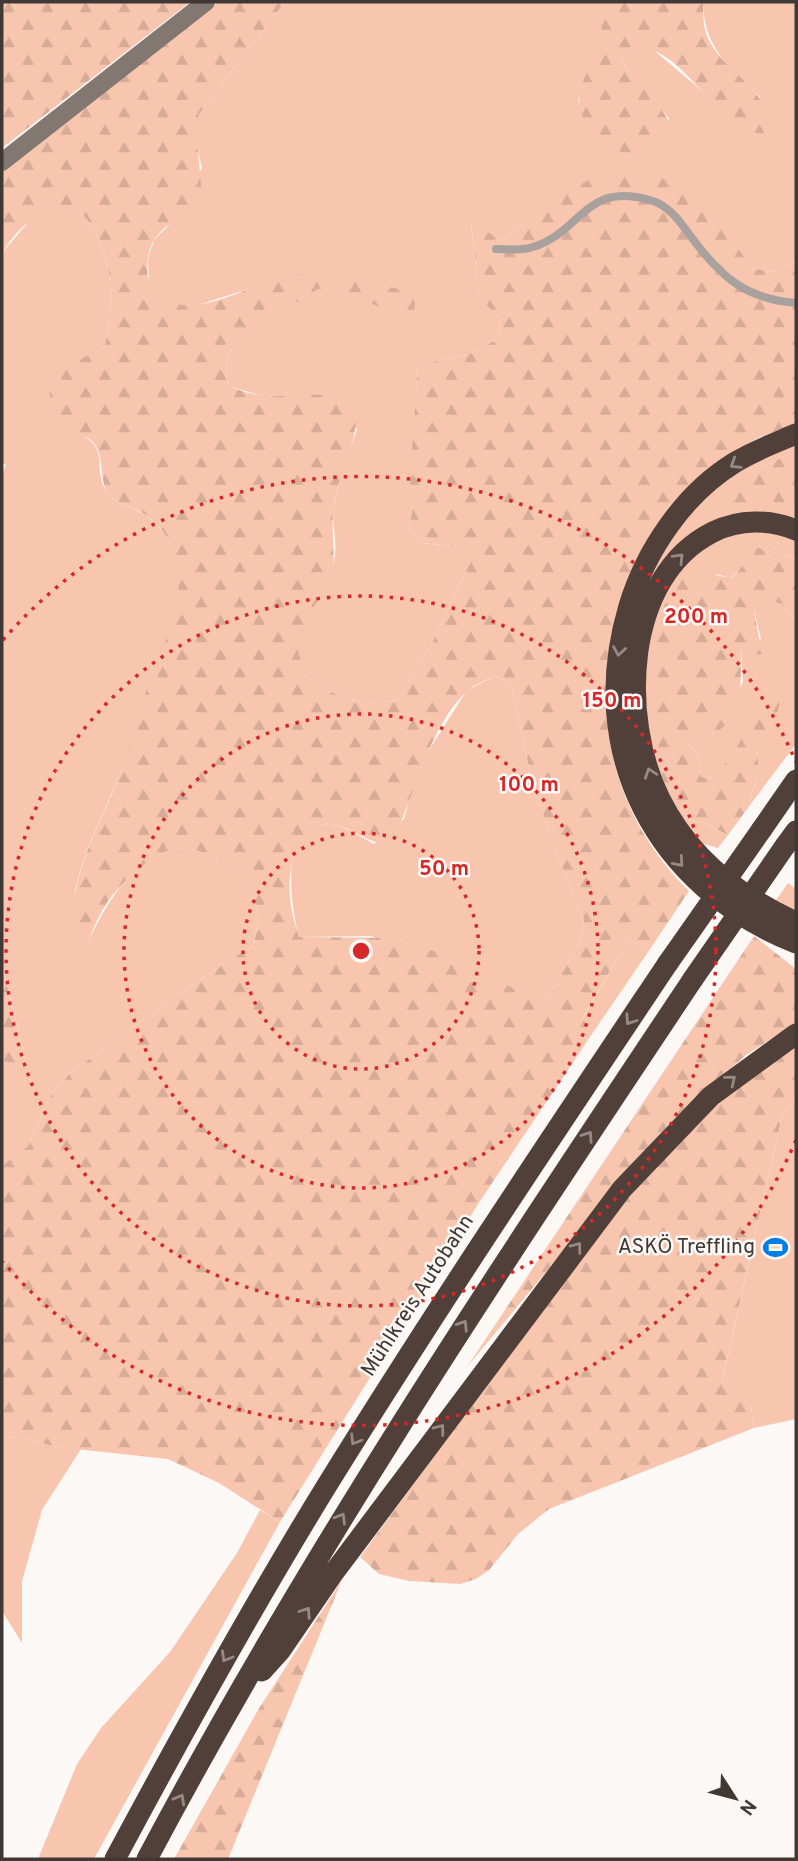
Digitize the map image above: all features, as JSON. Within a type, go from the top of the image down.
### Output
[{"type":"highway","points":[[796,434],[733,464],[707,484],[661,536],[644,566],[630,604],[619,649],[615,691],[623,758],[638,800],[659,837],[702,887],[729,909],[796,943]]},
{"type":"highway","points":[[796,530],[762,522],[741,523],[699,539],[679,556],[663,576],[642,635],[636,705],[648,771],[674,824],[719,876],[743,895],[796,922]]},
{"type":"highway","name":"Mühlkreis Autobahn","points":[[115,1859],[207,1689],[328,1484],[491,1229],[668,963],[796,780]]},
{"type":"highway","points":[[147,1859],[232,1703],[348,1506],[431,1375],[693,979],[791,839]]},
{"type":"highway","points":[[232,1703],[280,1651],[364,1531],[622,1189],[711,1096],[789,1038]]},
{"type":"street","points":[[2,162],[205,2]]},
{"type":"lane","points":[[496,248],[534,247],[602,198],[652,200],[674,214],[707,259],[733,283],[771,301],[796,303]]},
{"type":"green space","points":[[2,2],[190,2],[2,148]]},
{"type":"green space","points":[[218,2],[285,2],[199,114],[197,135],[201,196],[154,240],[147,270],[152,286],[166,299],[182,305],[220,300],[278,278],[295,275],[341,277],[416,294],[413,319],[340,292],[318,289],[245,335],[231,350],[227,360],[228,386],[262,395],[327,396],[348,404],[356,413],[354,437],[334,506],[331,575],[325,590],[302,626],[298,651],[302,662],[317,682],[339,696],[363,702],[398,700],[432,643],[470,563],[454,546],[421,543],[408,528],[412,514],[410,479],[418,365],[467,355],[500,338],[499,318],[479,297],[471,222],[501,240],[579,185],[605,173],[628,170],[650,173],[691,197],[709,214],[753,269],[779,271],[796,261],[796,424],[752,441],[732,460],[636,574],[618,608],[612,636],[606,687],[607,720],[620,782],[647,840],[689,891],[648,952],[629,939],[583,1017],[590,1037],[480,1201],[280,1522],[219,1483],[168,1459],[57,1447],[18,1437],[2,1438],[2,1166],[28,1146],[51,1095],[71,1072],[199,980],[254,945],[258,916],[252,893],[244,880],[232,869],[204,853],[173,849],[159,854],[129,877],[105,906],[85,950],[76,928],[74,900],[81,869],[117,782],[175,613],[178,570],[167,537],[152,520],[111,497],[104,484],[99,453],[94,443],[67,428],[56,416],[50,401],[54,371],[104,348],[111,303],[108,272],[100,243],[92,226],[76,208],[63,209],[33,219],[17,233],[2,253],[2,171]],"holes":[[[495,676],[511,683],[530,772],[552,843],[584,920],[582,937],[546,1003],[405,938],[299,937],[290,894],[291,867],[300,841],[308,831],[317,825],[338,825],[374,842],[391,845],[432,743],[454,706],[470,689]]]},
{"type":"green space","points":[[285,2],[592,2],[602,15],[602,34],[578,102],[629,157],[638,157],[652,152],[662,142],[669,118],[644,93],[621,60],[625,51],[635,46],[650,47],[748,130],[760,97],[728,66],[713,44],[704,17],[703,2],[796,2],[796,261],[779,271],[753,269],[698,204],[605,173],[577,187],[501,240],[471,223],[479,296],[499,318],[500,338],[467,355],[418,365],[411,479],[412,514],[408,528],[421,543],[454,546],[470,563],[432,643],[398,700],[363,702],[339,696],[308,673],[298,651],[297,639],[301,626],[326,582],[333,563],[334,506],[357,429],[290,397],[263,396],[228,386],[226,372],[231,350],[245,335],[318,288],[340,292],[292,275],[198,305],[178,306],[160,298],[149,283],[148,259],[154,240],[168,226],[202,168],[194,136],[199,114]]},
{"type":"green space","points":[[592,2],[703,2],[708,39],[719,55],[757,95],[769,119],[769,132],[751,132],[734,122],[682,70],[664,56],[645,48],[625,51],[621,60],[663,112],[671,127],[656,150],[643,158],[629,156],[609,144],[588,125],[580,108],[581,90],[600,39],[601,21]]},
{"type":"green space","points":[[53,208],[76,208],[92,226],[105,257],[111,303],[104,348],[89,356],[67,428],[83,435],[92,443],[99,458],[103,484],[109,494],[146,516],[164,533],[177,555],[181,571],[172,627],[145,697],[124,764],[90,843],[76,886],[76,909],[85,949],[106,908],[124,882],[147,861],[174,849],[205,853],[233,869],[252,893],[257,907],[257,921],[254,945],[199,980],[71,1072],[51,1095],[28,1146],[2,1166],[2,1060],[28,1069],[2,965],[2,475],[6,464],[2,464],[2,253],[31,219]]},
{"type":"green space","points":[[796,441],[796,451],[754,471],[722,500],[779,504],[796,510],[796,522],[745,515],[703,527],[671,553],[649,590],[634,634],[629,682],[632,730],[642,773],[653,800],[668,825],[705,871],[700,876],[669,840],[645,799],[630,753],[622,706],[623,658],[632,611],[650,566],[689,511],[731,476]]},
{"type":"green space","points":[[796,451],[796,510],[762,501],[733,504],[721,500],[754,471]]},
{"type":"green space","points":[[743,529],[796,536],[796,559],[756,547],[730,578],[717,574],[658,741],[665,768],[660,785],[641,693],[658,599],[699,546]]},
{"type":"green space","points":[[756,547],[796,559],[796,621],[782,604],[759,597],[754,611],[762,654],[754,655],[741,649],[739,696],[731,718],[713,734],[688,744],[698,754],[701,777],[710,778],[728,760],[761,713],[770,705],[780,702],[773,722],[760,743],[760,775],[751,793],[750,805],[728,835],[704,823],[680,817],[660,785],[662,765],[652,690],[652,651],[662,613],[682,576],[703,573],[731,578]]},
{"type":"green space","points":[[759,596],[782,604],[796,621],[796,744],[750,805],[751,793],[756,784],[760,714],[721,771],[710,778],[701,777],[698,754],[688,744],[700,736],[714,734],[743,682],[741,648],[761,639],[754,610]]},
{"type":"green space","points":[[495,676],[511,683],[530,772],[552,843],[584,920],[582,937],[546,1003],[371,936],[299,937],[293,907],[292,868],[295,851],[302,836],[313,827],[330,824],[347,829],[374,844],[404,819],[413,786],[429,750],[467,690]]},
{"type":"green space","points":[[680,817],[704,823],[728,835],[718,848],[696,842]]},
{"type":"green space","points":[[788,883],[796,889],[796,914],[774,903]]},
{"type":"green space","points":[[754,936],[796,969],[796,1023],[746,1055],[668,1125],[467,1367]]},
{"type":"green space","points":[[629,939],[648,952],[590,1037],[583,1018]]},
{"type":"green space","points":[[2,965],[28,1070],[2,1060]]},
{"type":"green space","points":[[796,1045],[796,1099],[783,1112],[722,1381],[751,1406],[754,1428],[549,1509],[518,1534],[489,1570],[476,1579],[460,1584],[409,1581],[379,1574],[360,1557],[600,1230],[629,1194],[712,1107]]},
{"type":"green space","name":"ASKÖ Treffling","points":[[796,1099],[796,1419],[754,1428],[751,1406],[722,1382],[783,1112]]},
{"type":"green space","points":[[18,1437],[57,1447],[81,1449],[42,1510],[22,1581],[22,1643],[2,1611],[2,1438]]},
{"type":"green space","points":[[260,1510],[280,1522],[94,1859],[38,1859],[77,1764],[101,1728],[170,1652],[237,1553]]},
{"type":"green space","points":[[342,1580],[228,1859],[174,1859],[258,1710]]},
{"type":"place","name":"ASKÖ Treffling","points":[[775,1247]]}]
